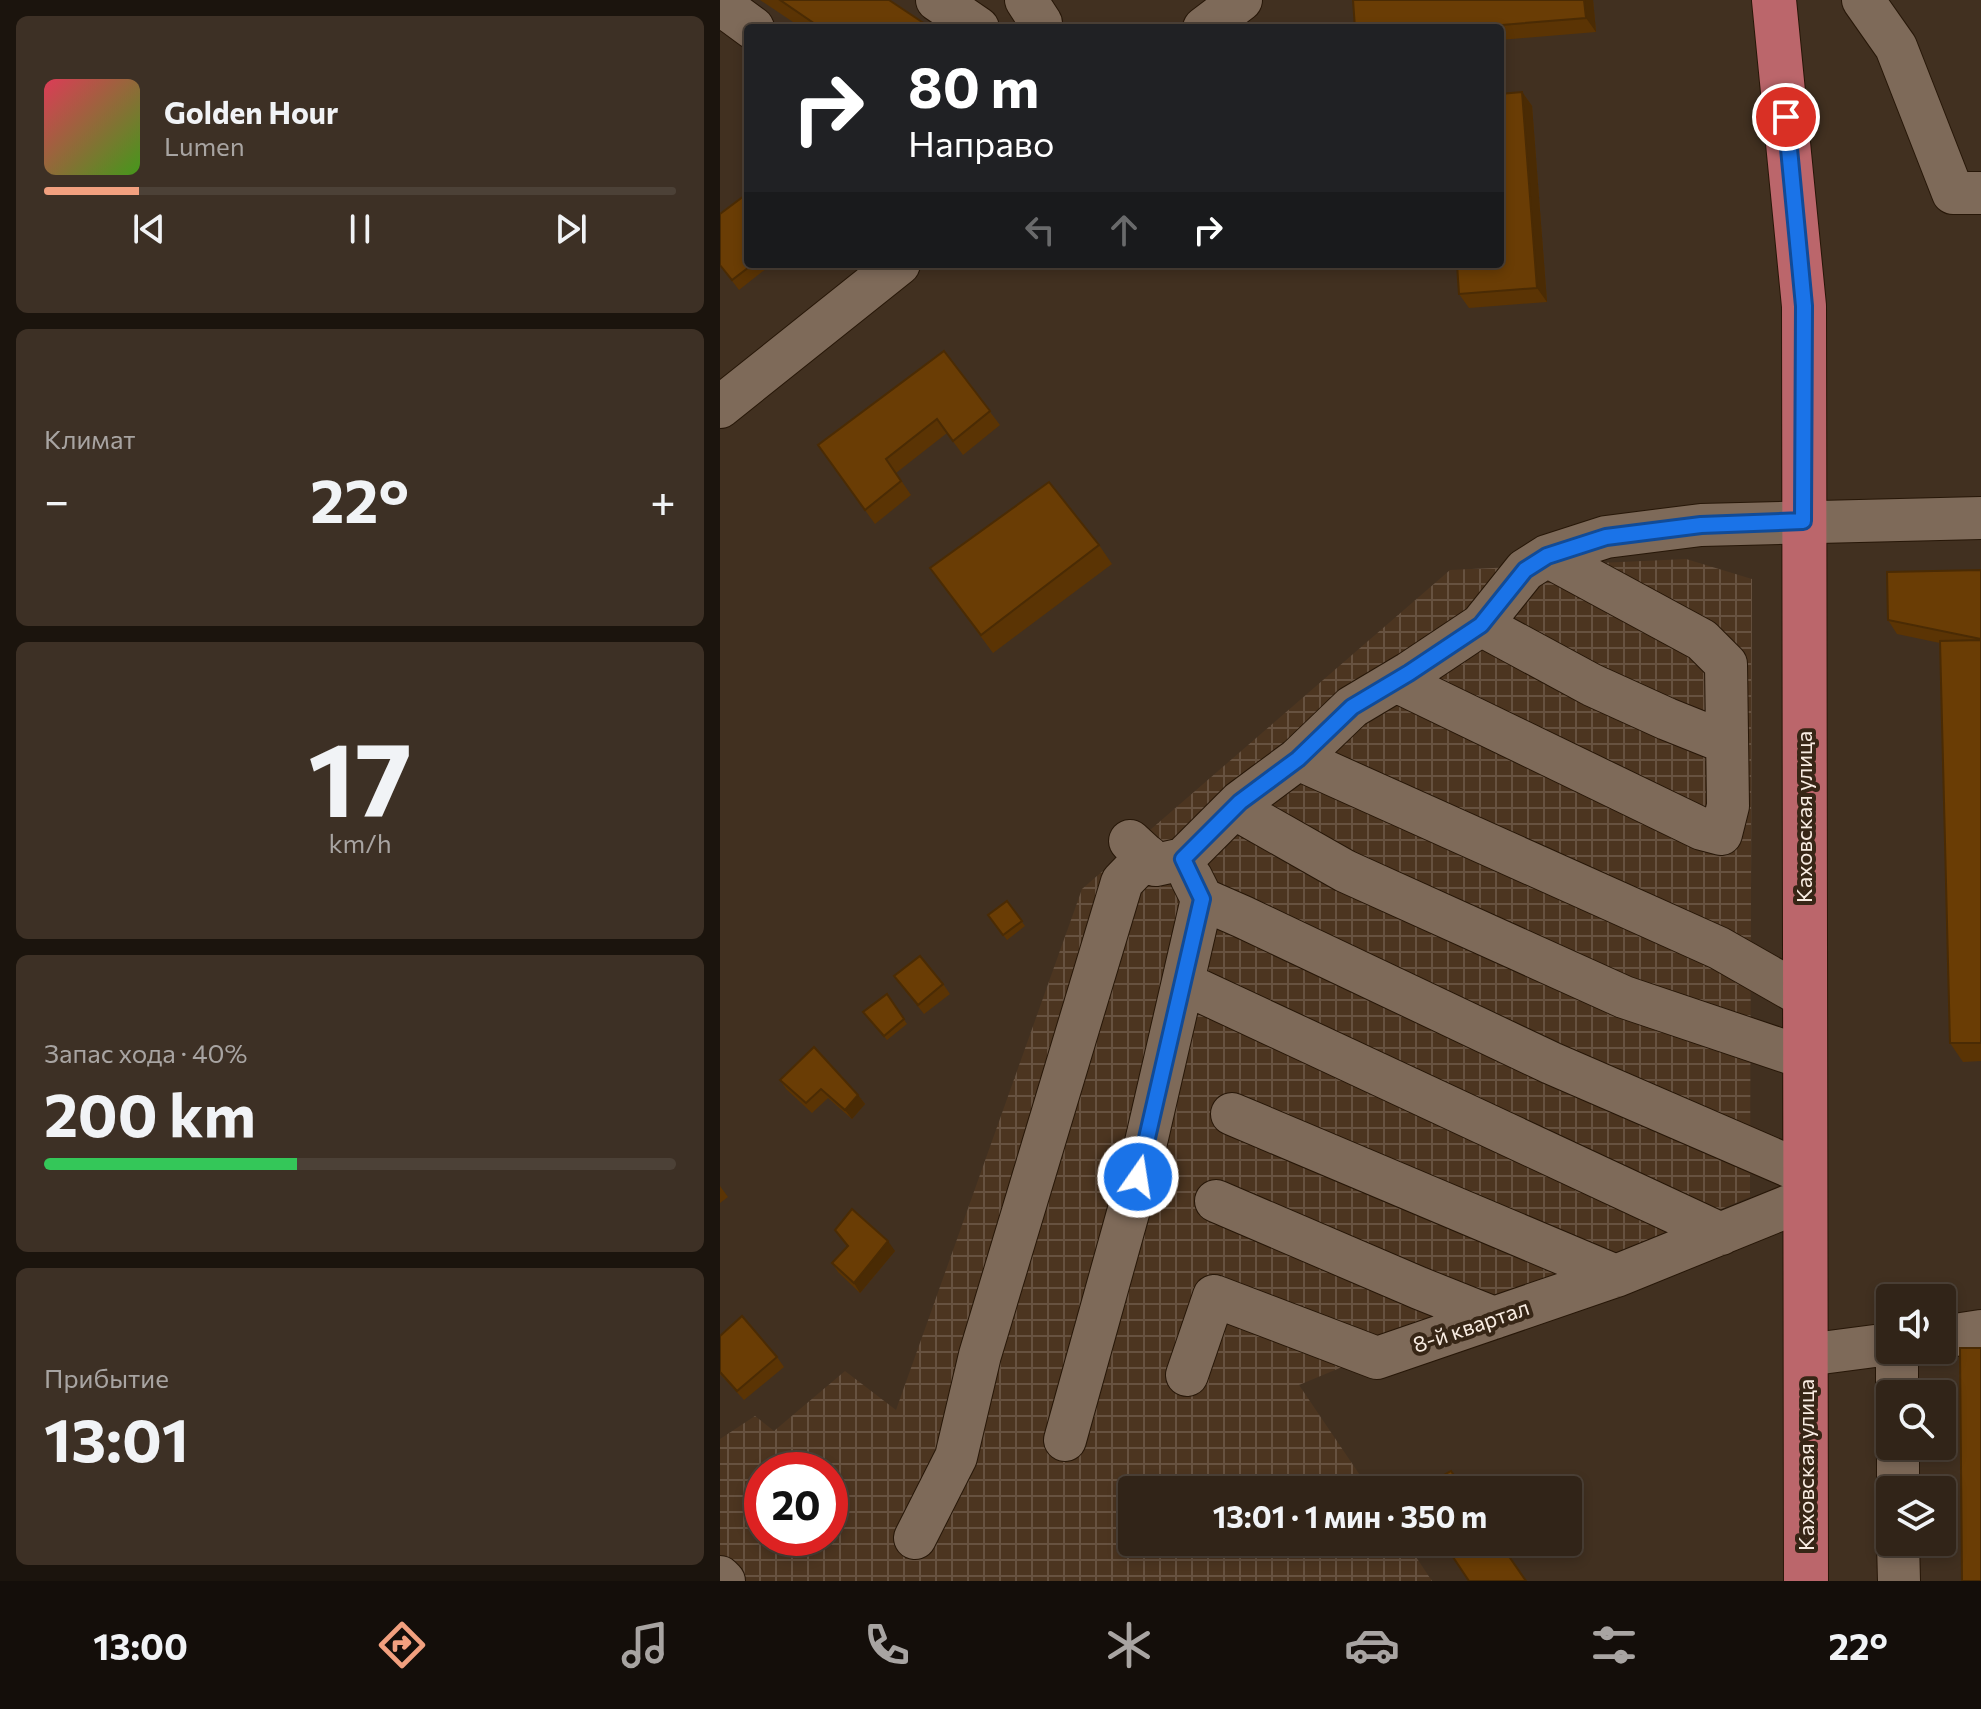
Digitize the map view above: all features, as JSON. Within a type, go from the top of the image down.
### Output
[{"type":"main road","name":"Каховская улица","points":[[1762,0],[1780,55]]},
{"type":"main road","name":"Каховская улица","points":[[1774,0],[1804,306],[1806,1581]]},
{"type":"street","points":[[720,0],[748,24]]},
{"type":"street","points":[[937,0],[972,24]]},
{"type":"street","points":[[1026,0],[1040,24]]},
{"type":"street","points":[[1209,24],[1241,0]]},
{"type":"street","points":[[1863,0],[1896,47],[1953,193],[1981,193]]},
{"type":"street","points":[[727,391],[891,268]]},
{"type":"street","points":[[915,1538],[956,1457],[980,1355],[1122,882],[1153,852],[1234,808],[1298,759],[1352,707],[1481,625],[1525,570],[1547,556],[1606,537],[1701,525],[1981,518]]},
{"type":"street","points":[[1396,681],[1702,829],[1721,834],[1728,806],[1726,664],[1702,640],[1547,556]]},
{"type":"street","points":[[1481,625],[1592,685],[1727,743]]},
{"type":"street","points":[[1298,759],[1719,948],[1805,997]]},
{"type":"street","points":[[1234,808],[1345,871],[1624,997],[1805,1058]]},
{"type":"street","points":[[1153,852],[1202,899],[1806,1186]]},
{"type":"street","points":[[1065,1440],[1138,1177],[1202,899]]},
{"type":"street","points":[[1183,983],[1721,1234]]},
{"type":"street","points":[[1232,1114],[1616,1276]]},
{"type":"street","name":"8-й квартал","points":[[1187,1375],[1214,1296],[1377,1358],[1616,1276],[1721,1234],[1806,1186]]},
{"type":"street","points":[[1216,1201],[1494,1318]]},
{"type":"street","points":[[1956,1335],[1981,1331]]},
{"type":"street","points":[[1806,1355],[1876,1346]]},
{"type":"street","points":[[1898,1556],[1899,1581]]},
{"type":"street","points":[[720,1577],[724,1581]]},
{"type":"shaded area","points":[[1686,559],[1752,579],[1750,1197],[1299,1385],[1361,1476],[1118,1476],[1118,1556],[1415,1556],[1432,1581],[720,1581],[720,1439],[755,1416],[774,1431],[845,1371],[896,1410],[1082,889],[1450,570]]},
{"type":"building","points":[[780,0],[889,0],[925,24],[815,24]]},
{"type":"building","points":[[1353,0],[1584,0],[1586,18],[1504,25],[1355,24]]},
{"type":"building","points":[[1522,92],[1537,288],[1459,294],[1457,268],[1504,268],[1504,94]]},
{"type":"building","points":[[744,196],[744,268],[748,268],[732,280],[720,265],[720,214]]},
{"type":"building","points":[[944,351],[990,411],[953,441],[937,419],[886,459],[901,481],[865,510],[818,445]]},
{"type":"building","points":[[1049,482],[1099,545],[981,635],[930,568]]},
{"type":"building","points":[[1981,570],[1981,639],[1888,620],[1887,572]]},
{"type":"building","points":[[1981,640],[1981,1043],[1950,1043],[1940,641]]},
{"type":"building","points":[[1007,901],[1022,921],[1003,935],[988,915]]},
{"type":"building","points":[[920,956],[943,984],[918,1005],[894,976]]},
{"type":"building","points":[[887,994],[904,1019],[884,1036],[863,1012]]},
{"type":"building","points":[[814,1047],[858,1095],[845,1110],[821,1089],[806,1103],[780,1080]]},
{"type":"building","points":[[852,1209],[888,1241],[854,1283],[832,1263],[848,1246],[835,1230]]},
{"type":"building","points":[[742,1316],[777,1357],[737,1391],[720,1372],[720,1336]]},
{"type":"building","points":[[1960,1348],[1981,1348],[1981,1581],[1962,1581]]},
{"type":"building","points":[[1452,1556],[1509,1556],[1526,1581],[1469,1581]]},
{"type":"route","points":[[1138,1177],[1202,899],[1183,859],[1217,824],[1240,802],[1298,759],[1352,707],[1481,625],[1525,570],[1547,556],[1606,537],[1701,525],[1803,521],[1804,306],[1786,117]]}]
